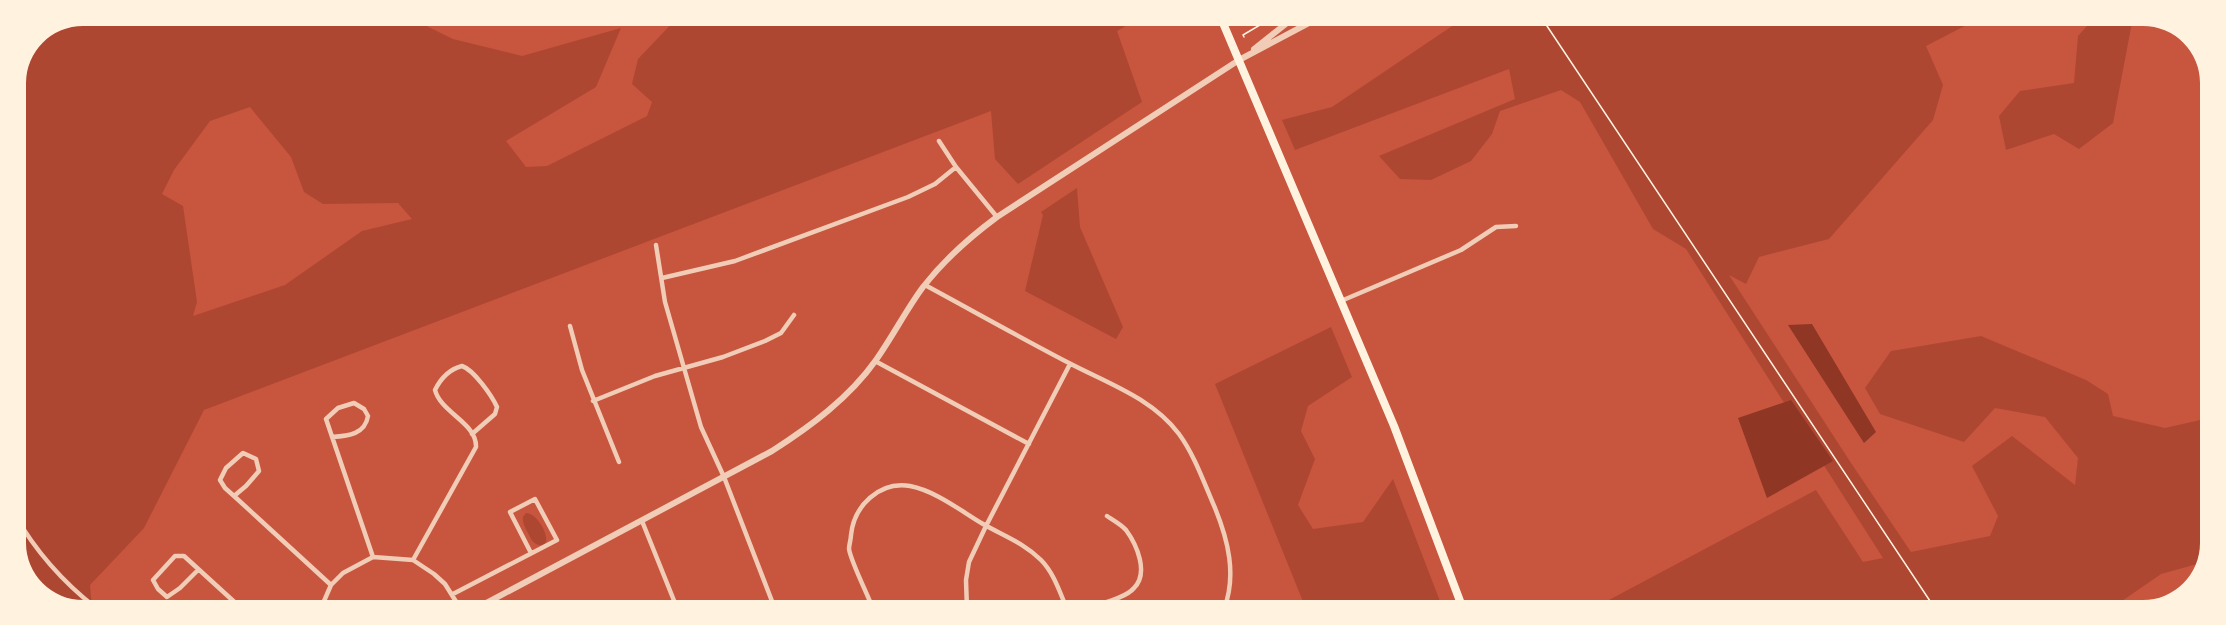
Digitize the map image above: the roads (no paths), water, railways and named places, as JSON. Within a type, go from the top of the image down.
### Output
[{"type":"highway","points":[[1225,26],[1394,426],[1460,600]]},
{"type":"street","points":[[492,600],[772,451],[810,425],[845,395],[875,361],[925,285],[955,251],[997,217],[1239,60],[1283,26]]},
{"type":"street","points":[[1239,60],[1303,26]]},
{"type":"street","points":[[939,141],[956,167],[997,217]]},
{"type":"street","points":[[662,278],[735,261],[908,197],[934,184],[956,167]]},
{"type":"street","points":[[1341,301],[1461,250],[1496,227],[1516,226]]},
{"type":"street","points":[[656,244],[665,302],[701,427],[724,477],[772,600]]},
{"type":"street","points":[[925,285],[1070,364],[1135,396],[1154,409],[1178,433],[1192,456],[1226,535],[1230,553],[1230,579],[1226,600]]},
{"type":"street","points":[[593,401],[628,386],[723,357],[765,341],[781,333],[794,315]]},
{"type":"street","points":[[570,326],[579,362],[593,401],[619,462]]},
{"type":"street","points":[[875,361],[1029,444]]},
{"type":"street","points":[[967,600],[966,580],[969,562],[1070,364]]},
{"type":"street","points":[[413,560],[476,447],[475,438],[441,404],[435,390],[439,381],[462,366],[476,377],[498,407],[495,414],[472,434]]},
{"type":"street","points":[[332,437],[347,436],[358,432],[367,424],[368,416],[364,409],[354,403],[338,408],[326,419],[332,437],[374,557]]},
{"type":"street","points":[[234,496],[259,471],[256,459],[243,453],[226,468],[220,480],[225,488],[331,585]]},
{"type":"street","points":[[869,600],[849,549],[856,514],[865,502],[887,487],[912,486],[931,494],[986,526],[1014,538],[1042,561],[1063,600]]},
{"type":"street","points":[[453,594],[531,554],[557,540],[535,499],[510,512],[531,554]]},
{"type":"street","points":[[1107,516],[1126,529],[1138,555],[1141,574],[1134,588],[1110,600]]},
{"type":"street","points":[[642,521],[674,600]]},
{"type":"street","points":[[26,533],[53,569],[87,600]]},
{"type":"street","points":[[198,570],[167,597],[158,589],[153,580],[175,556],[184,556],[232,600]]},
{"type":"street","points":[[324,600],[331,585],[343,573],[374,557],[413,560],[434,574],[456,600]]}]
